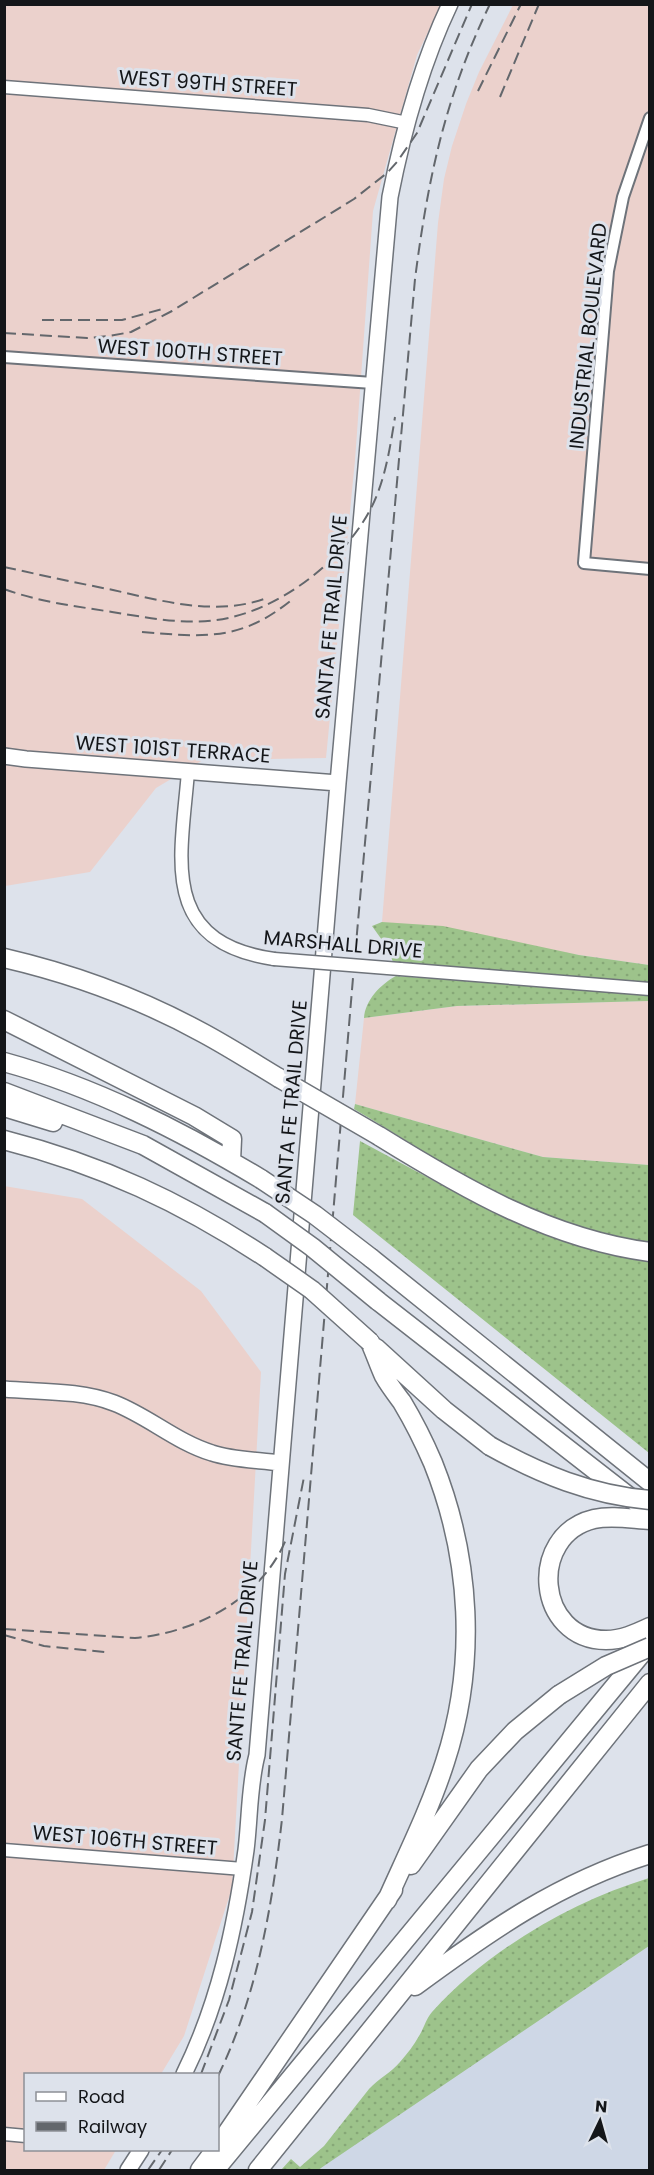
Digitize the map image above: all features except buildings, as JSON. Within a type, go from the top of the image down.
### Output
[{"type":"highway","points":[[4,958],[89,982],[203,1032],[466,1188],[531,1219],[583,1238],[650,1252]]},
{"type":"highway","points":[[4,1020],[194,1116],[232,1139],[231,1161]]},
{"type":"highway","points":[[4,1062],[102,1096],[146,1116],[231,1161],[308,1209],[650,1482]]},
{"type":"highway","points":[[4,1092],[143,1144],[265,1213],[312,1247],[650,1513]]},
{"type":"highway","points":[[4,1107],[42,1117],[105,1142],[143,1144]]},
{"type":"highway","points":[[4,1140],[76,1161],[128,1181],[190,1211],[265,1257],[312,1290],[459,1423],[490,1446],[533,1469],[564,1482],[609,1495],[650,1500]]},
{"type":"highway","points":[[370,1342],[385,1377],[416,1427],[447,1503],[460,1558],[466,1614],[464,1675],[448,1752],[433,1795],[387,1900]]},
{"type":"highway","points":[[650,1520],[603,1518],[579,1526],[566,1536],[555,1550],[549,1566],[548,1584],[552,1603],[557,1612],[570,1627],[588,1637],[604,1640],[623,1638],[650,1627]]},
{"type":"highway","points":[[219,2144],[479,1769],[515,1731],[559,1695],[606,1666],[650,1646]]},
{"type":"highway","points":[[215,2170],[650,1646]]},
{"type":"highway","points":[[258,2170],[650,1683]]},
{"type":"highway","points":[[394,2002],[489,1932],[548,1896],[597,1873],[650,1854]]},
{"type":"highway","points":[[201,2170],[214,2151]]},
{"type":"main road","name":"SANTA FE TRAIL DRIVE","points":[[300,1243],[390,197],[399,149],[407,123],[438,30],[450,4]]},
{"type":"main road","name":"WEST 101ST TERRACE","points":[[4,756],[338,783]]},
{"type":"main road","name":"SANTE FE TRAIL DRIVE","points":[[184,2073],[226,1963],[243,1869],[260,1717],[300,1243]]},
{"type":"main road","points":[[4,1389],[89,1396],[112,1402],[212,1454],[280,1463]]},
{"type":"main road","points":[[128,2170],[140,2151]]},
{"type":"street","name":"WEST 99TH STREET","points":[[4,87],[368,115],[407,123]]},
{"type":"street","name":"INDUSTRIAL BOULEVARD","points":[[650,118],[623,197],[608,272],[584,563],[650,569]]},
{"type":"street","name":"WEST 100TH STREET","points":[[4,357],[373,383]]},
{"type":"street","name":"MARSHALL DRIVE","points":[[188,772],[181,864],[182,882],[189,905],[202,925],[227,946],[253,956],[274,959],[650,989]]},
{"type":"street","name":"WEST 106TH STREET","points":[[4,1851],[243,1869]]},
{"type":"street","points":[[4,2134],[24,2136]]},
{"type":"shaded area","points":[[5,5],[441,5],[417,55],[373,211],[355,460],[326,758],[203,760],[156,788],[90,872],[5,886]]},
{"type":"shaded area","points":[[513,5],[649,5],[649,965],[382,922],[438,223],[444,179],[466,104],[479,72]]},
{"type":"shaded area","points":[[649,1001],[649,1165],[543,1157],[355,1104],[364,1018],[457,1006]]},
{"type":"shaded area","points":[[4,1186],[82,1199],[201,1291],[261,1372],[232,1888],[184,2036],[162,2073],[24,2073],[24,2151],[115,2151],[104,2170],[5,2170]]},
{"type":"shaded area","points":[[649,1946],[649,2170],[318,2170],[321,2166]]},
{"type":"green space","points":[[382,922],[443,926],[579,955],[649,965],[649,983],[393,962],[387,947],[372,926]]},
{"type":"green space","points":[[396,976],[649,995],[649,1001],[457,1006],[364,1018],[367,1005],[375,993]]},
{"type":"green space","points":[[355,1104],[543,1157],[649,1165],[649,1245],[579,1229],[552,1220],[515,1203],[468,1178],[354,1109]]},
{"type":"green space","points":[[360,1141],[479,1205],[548,1234],[649,1260],[649,1453],[353,1215]]},
{"type":"green space","points":[[649,1878],[649,1946],[318,2170],[281,2170],[291,2159],[300,2167],[324,2146],[369,2089],[405,2056],[432,2012],[479,1968],[532,1931],[561,1915],[590,1900]]},
{"type":"railway","points":[[4,333],[87,338],[131,332],[172,311],[354,199],[387,173],[417,133],[472,4]]},
{"type":"railway","points":[[219,2074],[232,2046],[253,1983],[268,1918],[282,1819],[415,279],[426,206],[440,138],[461,72],[490,4]]},
{"type":"railway","points":[[478,91],[521,4]]},
{"type":"railway","points":[[500,97],[539,4]]},
{"type":"railway","points":[[42,320],[122,320],[166,308]]},
{"type":"railway","points":[[4,589],[57,603],[177,621],[216,620],[261,607],[284,596],[325,566],[358,529],[380,488],[395,417]]},
{"type":"railway","points":[[4,567],[188,605],[227,606],[264,599]]},
{"type":"railway","points":[[142,632],[185,635],[222,633],[257,623],[294,598]]},
{"type":"railway","points":[[201,2073],[229,2000],[252,1912],[265,1820],[285,1574],[304,1477]]},
{"type":"railway","points":[[4,1629],[135,1638],[182,1628],[226,1608],[245,1594],[262,1578],[276,1559],[287,1537]]},
{"type":"railway","points":[[4,1635],[44,1646],[105,1652]]},
{"type":"railway","points":[[148,2170],[161,2151]]},
{"type":"railway","points":[[159,2170],[171,2151]]}]
